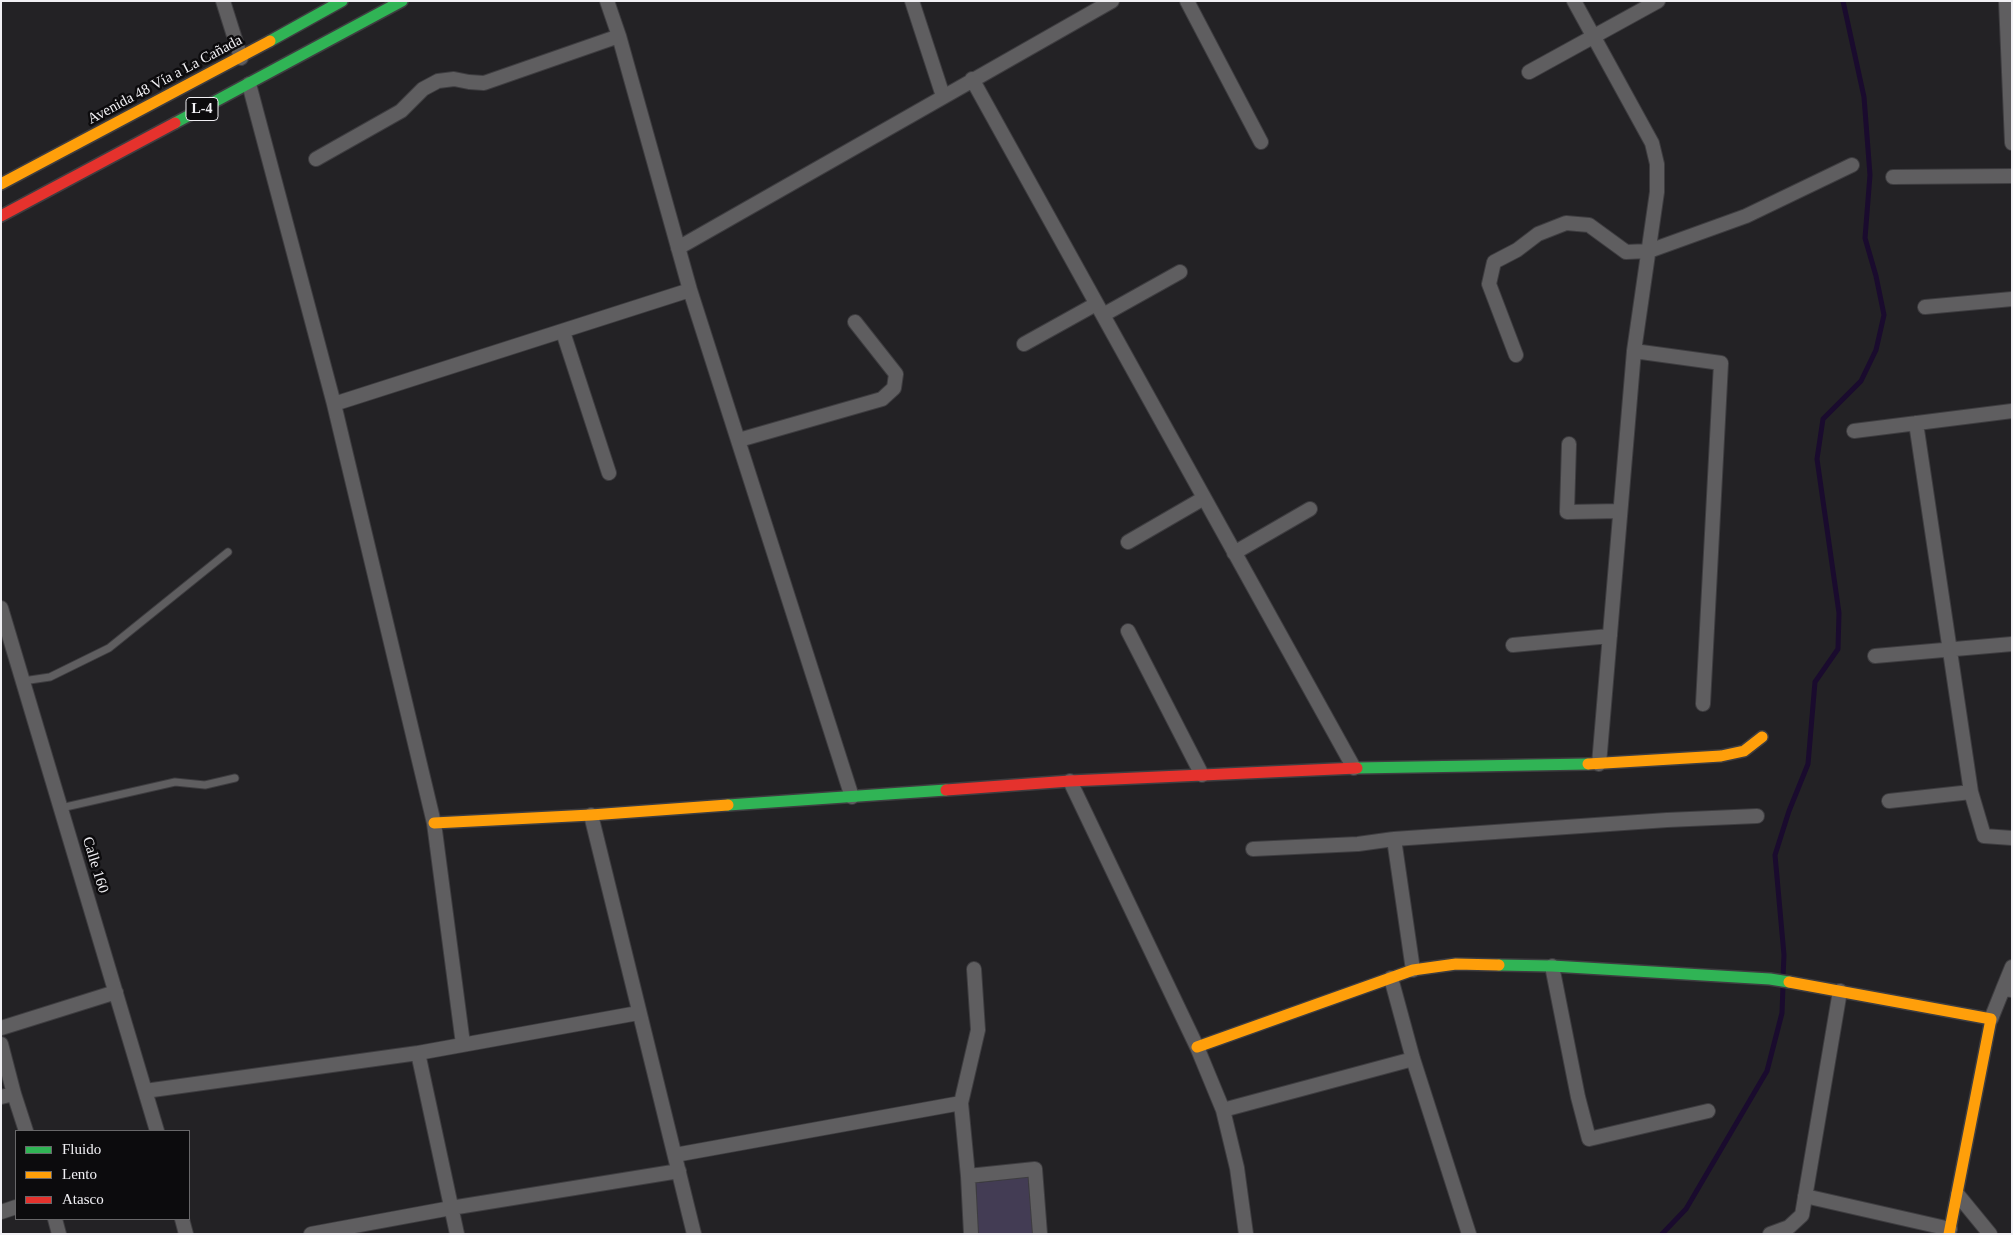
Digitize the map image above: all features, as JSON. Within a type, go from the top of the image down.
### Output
[{"type":"street","points":[[223,1],[241,58]]},
{"type":"street","name":"Avenida 48 Vía a La Cañada","points":[[1,184],[241,58],[342,1]]},
{"type":"street","name":"L-4","points":[[1,216],[402,1]]},
{"type":"street","points":[[607,1],[619,36],[690,290],[852,797]]},
{"type":"street","points":[[912,1],[943,96]]},
{"type":"street","points":[[678,248],[1112,1]]},
{"type":"street","points":[[1187,1],[1261,142]]},
{"type":"street","points":[[1574,1],[1652,143],[1657,164],[1657,192],[1634,351],[1599,764]]},
{"type":"street","points":[[1528,72],[1658,1]]},
{"type":"street","points":[[2006,1],[2012,143]]},
{"type":"street","points":[[316,159],[401,111],[423,89],[438,81],[454,79],[484,83],[619,36]]},
{"type":"street","points":[[972,79],[1354,768]]},
{"type":"street","points":[[249,84],[334,404],[434,822],[463,1044]]},
{"type":"street","points":[[1516,355],[1489,284],[1494,262],[1517,250],[1538,234],[1566,223],[1589,225],[1626,252],[1649,251],[1746,216],[1852,165]]},
{"type":"street","points":[[1893,176],[2012,176]]},
{"type":"street","points":[[1024,344],[1180,272]]},
{"type":"street","points":[[334,404],[690,290]]},
{"type":"street","points":[[1925,307],[2012,299]]},
{"type":"street","points":[[739,440],[882,399],[894,388],[896,374],[855,322]]},
{"type":"street","points":[[563,332],[609,473]]},
{"type":"street","points":[[1634,351],[1721,363],[1703,704]]},
{"type":"street","points":[[1854,431],[2012,411]]},
{"type":"street","points":[[1916,423],[1948,650],[1971,792],[1984,836],[2012,838]]},
{"type":"street","points":[[1569,444],[1568,512],[1620,511]]},
{"type":"street","points":[[1128,542],[1204,498]]},
{"type":"street","points":[[1234,553],[1310,510]]},
{"type":"street","name":"Calle 160","points":[[1,608],[157,1130]]},
{"type":"street","points":[[1128,631],[1202,775]]},
{"type":"street","points":[[1514,646],[1610,636]]},
{"type":"street","points":[[1875,656],[2012,644]]},
{"type":"street","points":[[434,822],[591,815],[1070,781],[1354,768],[1599,764],[1721,756],[1744,751],[1762,737]]},
{"type":"street","points":[[1070,781],[1197,1047],[1223,1110],[1237,1168],[1246,1234]]},
{"type":"street","points":[[1889,801],[1971,792]]},
{"type":"street","points":[[591,815],[638,1013],[694,1234]]},
{"type":"street","points":[[1253,849],[1358,844],[1394,839],[1667,820],[1758,816]]},
{"type":"street","points":[[1394,839],[1413,970]]},
{"type":"street","points":[[1197,1047],[1413,970],[1456,964],[1552,966],[1770,979],[1991,1019]]},
{"type":"street","points":[[1552,966],[1589,1139],[1708,1111]]},
{"type":"street","points":[[1805,1196],[1950,1231],[1991,1019],[2008,990],[2012,967]]},
{"type":"street","points":[[971,1234],[961,1103],[978,1030],[974,969]]},
{"type":"street","points":[[1391,978],[1413,1059],[1468,1234]]},
{"type":"street","points":[[1770,1234],[1790,1227],[1802,1215],[1840,991]]},
{"type":"street","points":[[1,1028],[116,992]]},
{"type":"street","points":[[145,1091],[418,1053],[638,1013]]},
{"type":"street","points":[[1,1044],[7,1096],[25,1130]]},
{"type":"street","points":[[418,1053],[457,1234]]},
{"type":"street","points":[[1223,1110],[1413,1059]]},
{"type":"street","points":[[675,1155],[961,1103]]},
{"type":"street","points":[[968,1176],[1036,1169],[1040,1234]]},
{"type":"street","points":[[311,1234],[451,1208],[679,1171]]},
{"type":"street","points":[[1958,1195],[1990,1234]]},
{"type":"street","points":[[1,1212],[15,1207]]},
{"type":"street","points":[[54,1220],[59,1234]]},
{"type":"street","points":[[182,1220],[186,1234]]},
{"type":"lane","points":[[23,681],[50,677],[109,648],[228,552]]},
{"type":"lane","points":[[61,808],[175,782],[205,785],[236,778]]},
{"type":"shaded area","points":[[1028,1177],[1033,1234],[978,1234],[976,1183]]},
{"type":"waterway","points":[[1783,977],[1784,955],[1775,855],[1789,811],[1808,764],[1815,682],[1838,649],[1839,613],[1817,459],[1823,419],[1861,381],[1876,350],[1884,315],[1876,276],[1865,238],[1870,175],[1864,97],[1843,1]]},
{"type":"waterway","points":[[1662,1234],[1686,1209],[1767,1071],[1782,1013],[1783,986]]},
{"type":"traffic: fast","points":[[270,41],[342,1]]},
{"type":"traffic: fast","points":[[175,123],[402,1]]},
{"type":"traffic: fast","points":[[1357,768],[1588,764]]},
{"type":"traffic: fast","points":[[728,805],[946,790]]},
{"type":"traffic: fast","points":[[1499,965],[1552,966],[1770,979],[1789,982]]},
{"type":"traffic: slow","points":[[1,184],[270,41]]},
{"type":"traffic: slow","points":[[1588,764],[1721,756],[1744,751],[1762,737]]},
{"type":"traffic: slow","points":[[434,823],[591,815],[728,805]]},
{"type":"traffic: slow","points":[[1197,1047],[1413,970],[1456,964],[1499,965]]},
{"type":"traffic: slow","points":[[1789,982],[1991,1019],[1949,1234]]},
{"type":"traffic: jam","points":[[1,216],[175,123]]},
{"type":"traffic: jam","points":[[946,790],[1070,781],[1357,768]]}]
